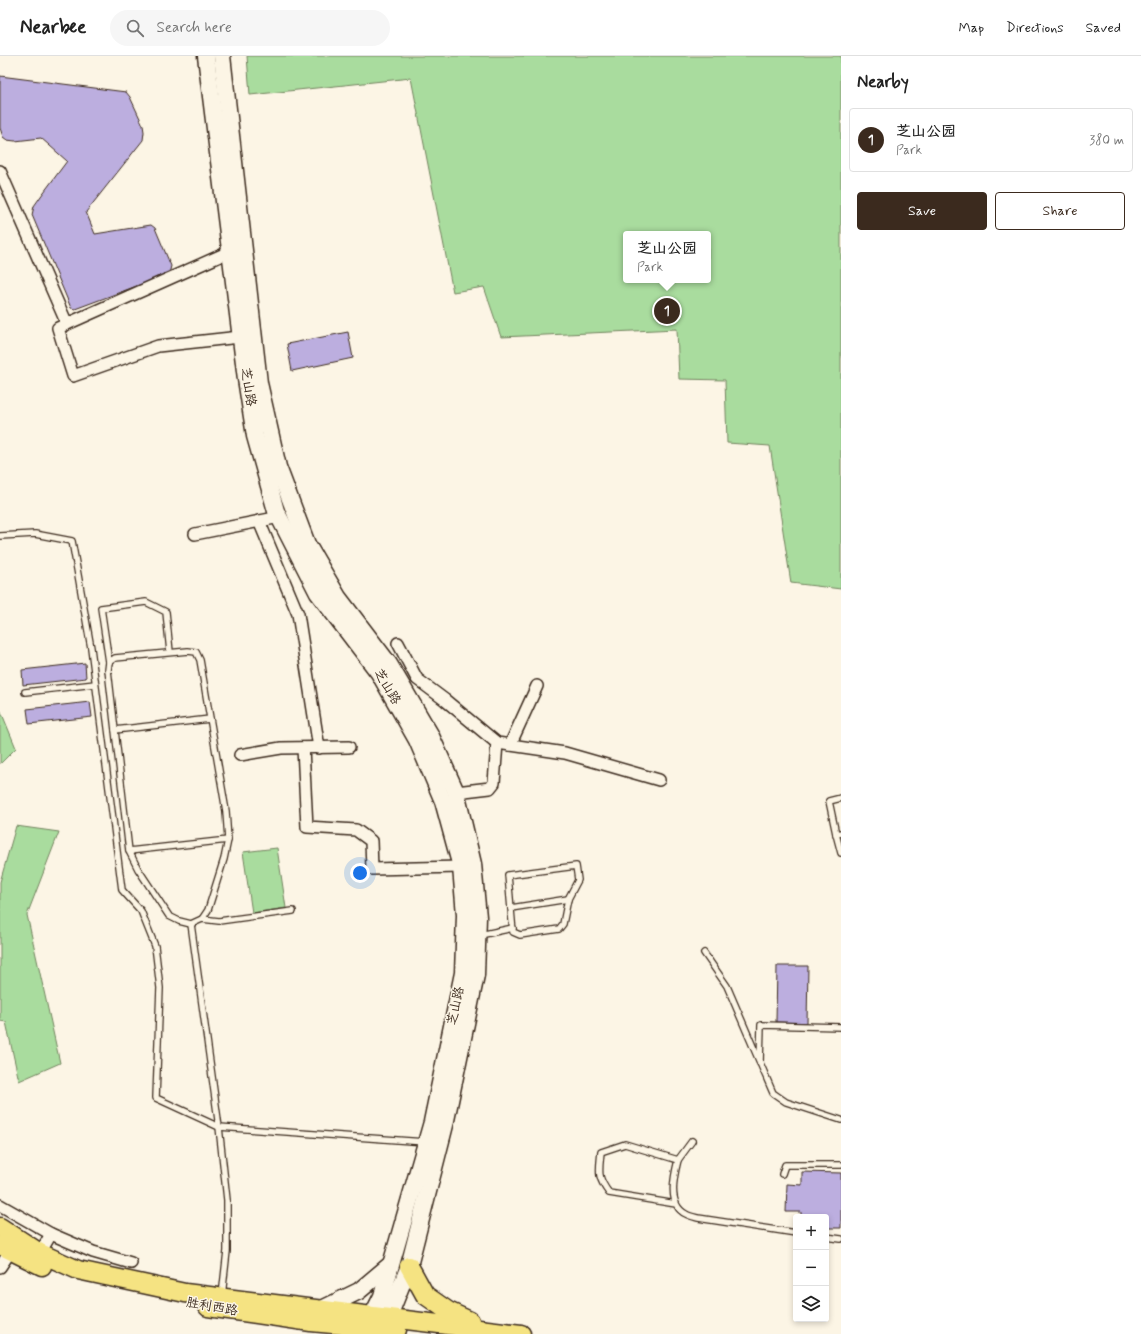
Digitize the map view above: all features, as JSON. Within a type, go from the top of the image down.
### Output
[{"type":"main road","name":"芝山路","points":[[206,56],[229,252],[255,436],[280,517],[318,593],[379,672],[417,740],[443,801],[461,867],[465,915],[463,973],[432,1122],[382,1296],[377,1322]]},
{"type":"main road","points":[[222,56],[259,383],[278,467],[307,544],[338,597],[389,664],[430,734],[456,792],[473,864],[478,917],[476,975],[446,1125],[409,1266],[377,1322],[488,1329],[520,1334]]},
{"type":"main road","points":[[0,1226],[10,1246],[40,1253],[78,1270],[186,1293],[221,1304]]},
{"type":"main road","name":"胜利西路","points":[[10,1246],[73,1280],[221,1304],[318,1322],[377,1322],[434,1334]]},
{"type":"main road","points":[[318,1322],[359,1291],[391,1264]]},
{"type":"main road","points":[[409,1266],[425,1295],[448,1311],[488,1329]]},
{"type":"street","points":[[0,171],[67,324]]},
{"type":"street","points":[[229,252],[58,328],[73,376],[158,346],[240,337]]},
{"type":"street","points":[[195,534],[280,517]]},
{"type":"street","points":[[260,521],[298,614],[319,748]]},
{"type":"street","points":[[398,643],[417,679],[446,700],[497,743],[565,753],[659,780]]},
{"type":"street","points":[[510,745],[537,686]]},
{"type":"street","points":[[456,792],[490,788],[494,783],[497,743]]},
{"type":"street","points":[[240,754],[281,748],[349,747]]},
{"type":"street","points":[[303,748],[307,828],[356,830],[371,841],[372,869],[461,867]]},
{"type":"street","points":[[0,1205],[51,1234],[93,1252],[131,1263]]},
{"type":"street","points":[[40,1253],[51,1234]]},
{"type":"street","points":[[0,1267],[10,1246]]},
{"type":"lane","points":[[0,536],[35,534],[72,541],[95,684],[122,890],[141,911],[155,946],[160,988],[156,1098],[219,1127],[426,1142]]},
{"type":"lane","points":[[170,652],[166,612],[146,602],[101,608],[109,662],[108,670],[129,851],[138,869],[169,916],[180,922],[191,924],[202,919],[219,921],[293,911]]},
{"type":"lane","points":[[109,662],[115,658],[188,651],[196,652],[200,660],[226,811],[228,840],[224,859],[210,902],[202,919]]},
{"type":"lane","points":[[24,692],[95,684]]},
{"type":"lane","points":[[115,730],[210,719]]},
{"type":"lane","points":[[841,798],[828,801],[839,834],[841,853]]},
{"type":"lane","points":[[129,851],[228,840]]},
{"type":"lane","points":[[576,866],[578,880],[568,899],[563,924],[559,929],[520,935],[513,932],[511,908],[508,875],[576,866]]},
{"type":"lane","points":[[511,908],[568,899]]},
{"type":"lane","points":[[191,924],[219,1127],[227,1200],[227,1251],[221,1304]]},
{"type":"lane","points":[[477,935],[513,928]]},
{"type":"lane","points":[[704,953],[727,986],[773,1093],[786,1102],[841,1120]]},
{"type":"lane","points":[[760,1065],[761,1025],[841,1027]]},
{"type":"lane","points":[[692,1141],[678,1160],[673,1188],[676,1204],[685,1214],[698,1218],[793,1232]]},
{"type":"lane","points":[[676,1204],[609,1192],[600,1181],[599,1169],[601,1152],[625,1144],[678,1160]]},
{"type":"lane","points":[[782,1174],[785,1165],[841,1165]]},
{"type":"lane","points":[[829,1238],[841,1240]]},
{"type":"green space","points":[[247,56],[841,56],[841,589],[791,583],[770,446],[727,443],[725,380],[679,379],[677,329],[501,337],[484,287],[453,292],[411,78],[250,95]]},
{"type":"green space","points":[[0,709],[16,748],[0,764]]},
{"type":"green space","points":[[16,826],[59,832],[27,915],[60,1063],[19,1081],[6,1022],[0,1021],[0,882]]},
{"type":"green space","points":[[277,848],[286,908],[252,913],[243,852]]},
{"type":"building","points":[[0,76],[126,92],[130,97],[143,125],[143,140],[86,212],[95,234],[151,225],[155,228],[171,266],[169,274],[75,309],[71,308],[32,215],[34,206],[67,161],[41,138],[15,141],[7,140],[3,137],[0,128]]},
{"type":"building","points":[[348,332],[353,358],[292,371],[287,344]]},
{"type":"building","points":[[85,663],[86,678],[23,685],[22,670]]},
{"type":"building","points":[[90,702],[92,717],[29,724],[27,709]]},
{"type":"building","points":[[777,966],[808,966],[807,1023],[776,1022]]},
{"type":"building","points":[[802,1172],[841,1173],[841,1228],[829,1228],[829,1214],[801,1214],[801,1212],[786,1212],[787,1184],[802,1185]]},
{"type":"place","name":"芝山公园","points":[[667,311]]}]
